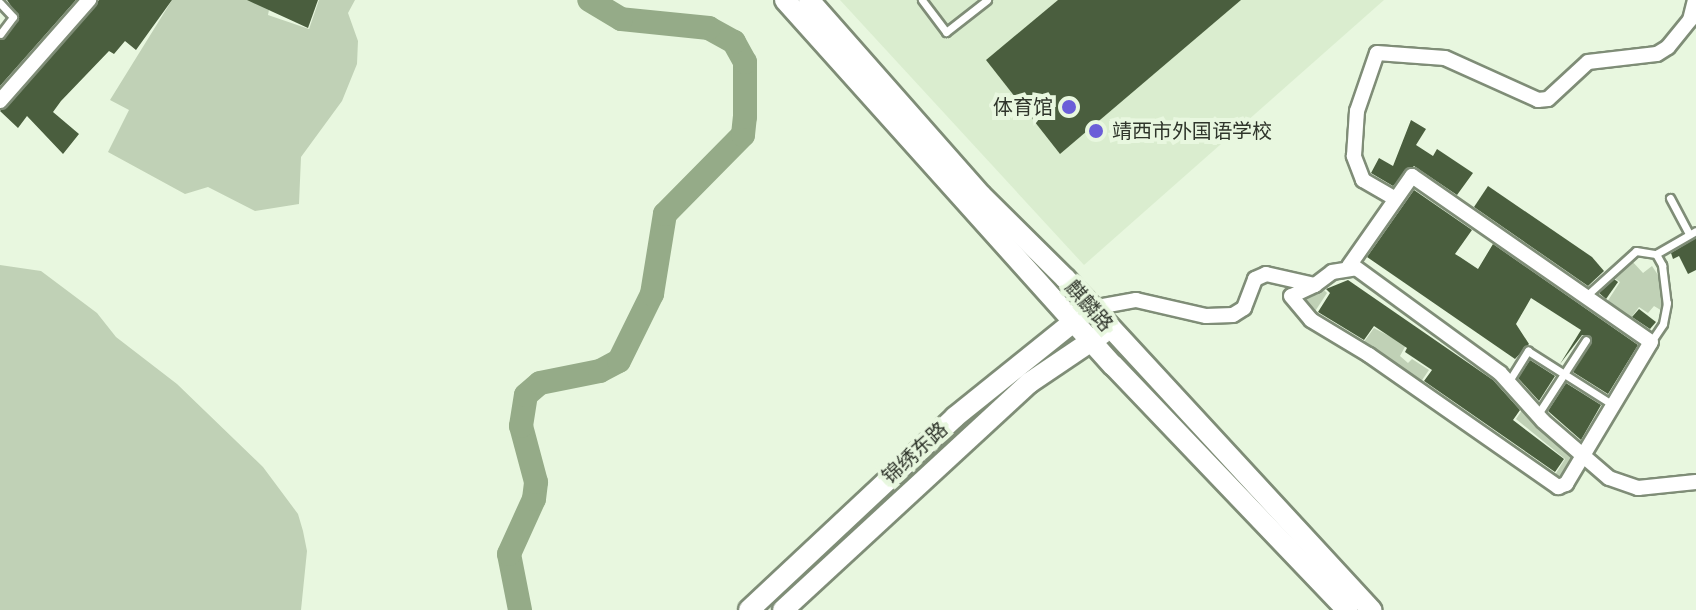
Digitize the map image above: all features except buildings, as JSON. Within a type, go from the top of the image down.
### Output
[{"type":"main road","name":"麒麟路","points":[[785,0],[1074,320],[1101,334],[1371,610]]},
{"type":"main road","name":"麒麟路","points":[[809,0],[981,195],[1092,308],[1101,334],[1347,610]]},
{"type":"main road","name":"锦绣东路","points":[[749,610],[955,417],[1092,308]]},
{"type":"main road","name":"锦绣东路","points":[[783,610],[1019,392],[1101,334]]},
{"type":"street","points":[[0,101],[89,0]]},
{"type":"street","points":[[1394,198],[1363,180],[1354,156],[1357,111],[1377,53],[1445,58],[1538,100],[1548,99],[1588,62],[1657,54],[1668,47],[1690,20],[1695,0]]},
{"type":"street","points":[[1408,177],[1415,177],[1651,342],[1563,486],[1546,482],[1369,355],[1311,320],[1291,296],[1349,266],[1394,198],[1408,177]]},
{"type":"street","points":[[1349,266],[1509,381],[1581,457],[1609,478],[1638,488],[1696,482]]},
{"type":"street","points":[[1092,308],[1136,300],[1219,317],[1244,308],[1255,279],[1266,274],[1315,285]]},
{"type":"lane","points":[[922,0],[946,32],[987,0]]},
{"type":"lane","points":[[0,3],[13,17],[0,34]]},
{"type":"lane","points":[[1586,296],[1636,251],[1656,254],[1693,232],[1670,198]]},
{"type":"lane","points":[[1651,342],[1663,324],[1667,303],[1662,265],[1656,254]]},
{"type":"lane","points":[[1538,415],[1566,376],[1586,340]]},
{"type":"lane","points":[[1509,381],[1528,351],[1613,405]]},
{"type":"shaded area","points":[[172,0],[250,0],[269,10],[268,15],[309,29],[319,0],[355,0],[348,13],[358,41],[357,64],[342,101],[301,157],[299,204],[255,211],[208,187],[185,194],[108,152],[129,110],[110,100]]},
{"type":"shaded area","name":"靖西市外国语学校","points":[[840,0],[1384,0],[1084,265]]},
{"type":"shaded area","points":[[1631,260],[1643,273],[1652,266],[1660,278],[1664,312],[1654,306],[1648,313],[1639,307],[1628,322],[1605,305],[1620,282],[1611,276]]},
{"type":"shaded area","points":[[0,265],[41,271],[97,313],[116,337],[177,384],[263,467],[298,514],[303,531],[307,551],[301,610],[0,610]]},
{"type":"shaded area","points":[[1321,287],[1327,293],[1312,316],[1298,293]]},
{"type":"shaded area","points":[[1374,328],[1406,345],[1400,356],[1408,363],[1412,359],[1429,370],[1418,386],[1361,346]]},
{"type":"shaded area","points":[[1526,404],[1575,460],[1561,484],[1551,481],[1565,459],[1516,419]]},
{"type":"waterway","points":[[520,610],[509,554],[534,499],[536,482],[521,426],[526,395],[540,383],[600,371],[619,361],[652,294],[665,214],[743,135],[745,62],[734,42],[709,28],[621,19],[589,0]]},
{"type":"place","name":"体育馆","points":[[1069,107]]},
{"type":"place","name":"靖西市外国语学校","points":[[1096,131]]}]
